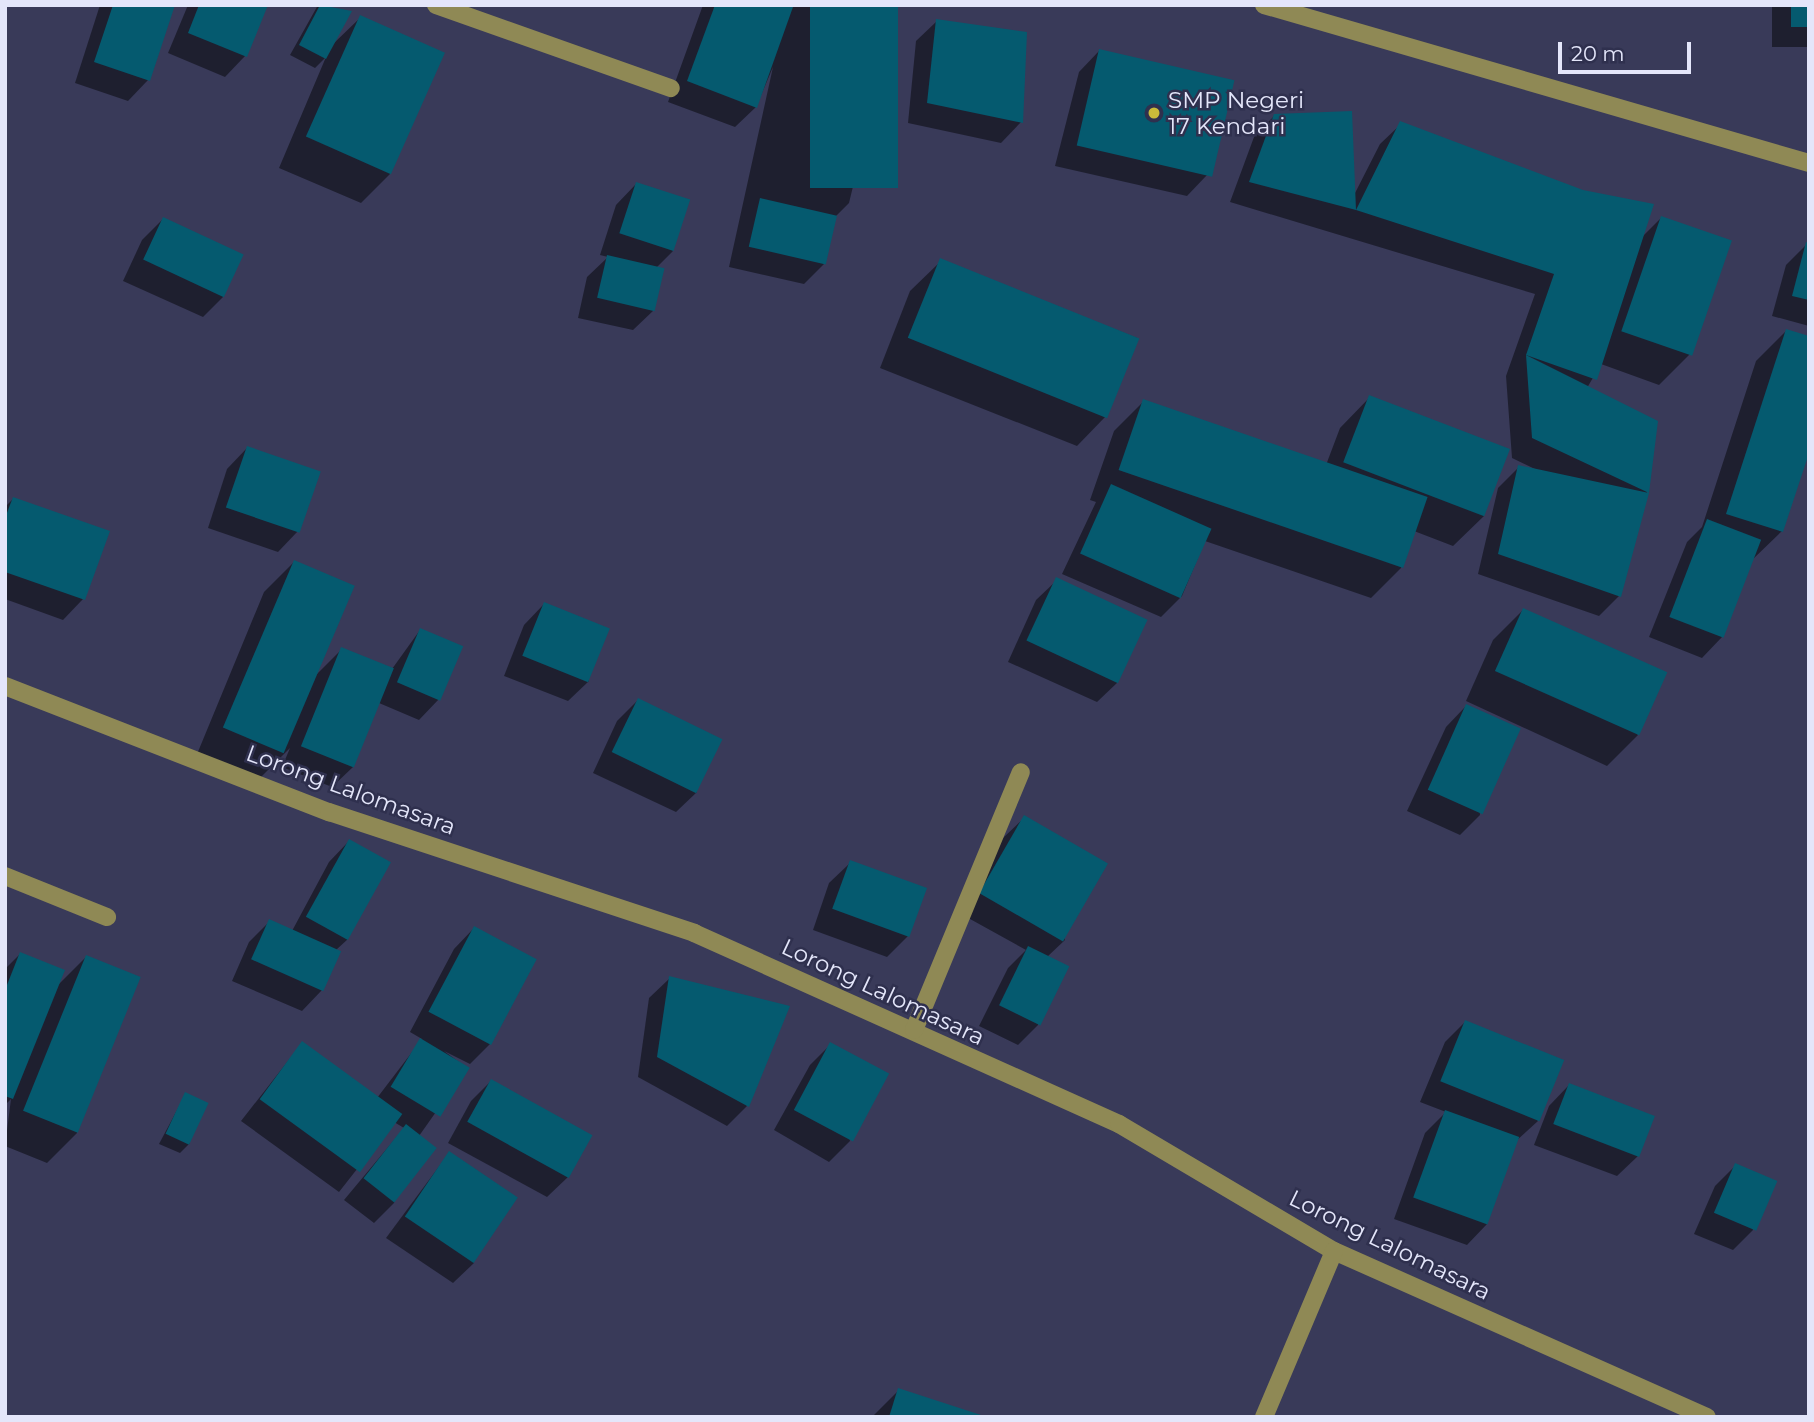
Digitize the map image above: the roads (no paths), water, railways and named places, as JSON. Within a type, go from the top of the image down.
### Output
[{"type":"street","points":[[436,5],[671,88]]},
{"type":"street","points":[[1264,5],[1809,163]]},
{"type":"street","name":"Lorong Lalomasara","points":[[5,686],[330,811],[694,933],[1119,1124],[1334,1251],[1707,1417]]},
{"type":"street","points":[[914,1030],[1021,772]]},
{"type":"street","points":[[5,876],[107,917]]},
{"type":"street","points":[[1264,1417],[1334,1251]]},
{"type":"place","name":"SMP Negeri 17 Kendari","points":[[1154,113]]}]
